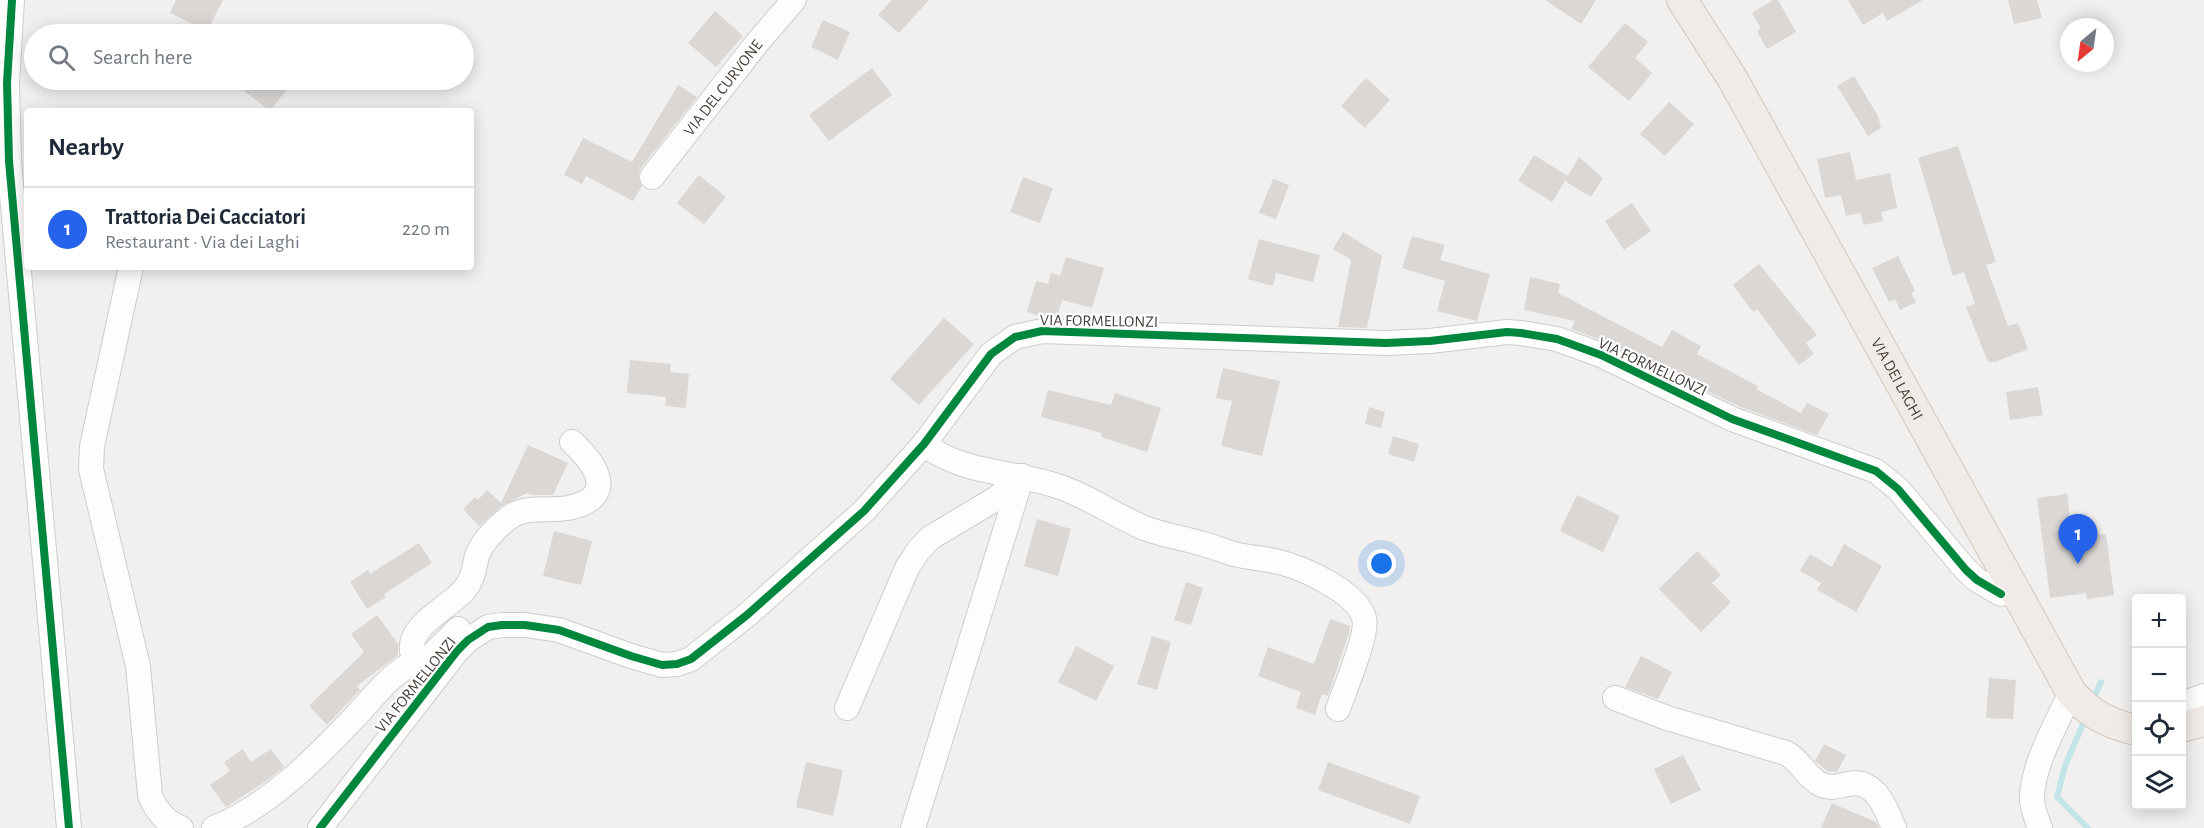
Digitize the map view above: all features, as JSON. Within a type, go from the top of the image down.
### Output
[{"type":"main road","name":"VIA DEI LAGHI","points":[[1682,0],[1740,93],[2007,591],[2071,692],[2085,708],[2097,717],[2132,729]]},
{"type":"main road","points":[[2186,726],[2204,721]]},
{"type":"street","points":[[12,0],[7,74],[8,145],[69,828]]},
{"type":"street","name":"VIA DEL CURVONE","points":[[652,177],[757,43],[794,0]]},
{"type":"street","points":[[130,270],[92,446],[91,469],[137,659],[150,795],[162,816],[181,828]]},
{"type":"street","name":"VIA FORMELLONZI","points":[[320,828],[457,651],[468,640],[488,627],[525,625],[559,630],[662,665],[677,664],[691,658],[747,615],[859,515],[924,444],[991,354],[1015,338],[1032,332],[1069,330],[1386,343],[1430,341],[1506,332],[1528,333],[1557,339],[1601,355],[1740,422],[1871,468],[1898,489],[1972,576],[2007,591]]},
{"type":"street","points":[[420,659],[415,656],[411,646],[417,633],[466,589],[472,578],[478,553],[505,521],[520,512],[531,509],[574,506],[595,493],[598,483],[596,470],[586,455],[572,442]]},
{"type":"street","points":[[924,444],[951,461],[1022,476],[1076,493],[1123,518],[1154,531],[1203,543],[1234,554],[1294,566],[1342,593],[1361,610],[1365,622],[1362,640],[1338,709]]},
{"type":"street","points":[[847,708],[907,568],[918,551],[930,538],[1004,493],[1022,476]]},
{"type":"street","points":[[913,828],[1022,476]]},
{"type":"street","points":[[214,828],[257,804],[292,777],[338,734],[393,676],[406,666],[432,656],[461,626],[484,615],[508,610],[542,617],[559,630]]},
{"type":"street","points":[[2040,828],[2032,804],[2034,782],[2042,757],[2071,692]]},
{"type":"street","points":[[2186,702],[2204,696]]},
{"type":"street","points":[[1615,698],[1676,721],[1786,753],[1800,763],[1815,781],[1823,786],[1834,787],[1858,783],[1867,785],[1882,802],[1894,828]]},
{"type":"building","points":[[176,0],[223,0],[211,24],[193,24],[170,13]]},
{"type":"building","points":[[892,0],[929,0],[899,33],[878,15]]},
{"type":"building","points":[[1545,0],[1596,0],[1581,24]]},
{"type":"building","points":[[1773,0],[1778,0],[1796,32],[1767,49],[1757,31],[1761,29],[1752,13]]},
{"type":"building","points":[[1848,0],[1923,0],[1887,21],[1883,13],[1863,25]]},
{"type":"building","points":[[2008,0],[2037,0],[2042,18],[2014,24]]},
{"type":"building","points":[[715,11],[743,36],[716,67],[688,43]]},
{"type":"building","points":[[823,20],[850,32],[838,60],[811,47]]},
{"type":"building","points":[[1625,23],[1648,42],[1635,58],[1652,73],[1629,101],[1588,67]]},
{"type":"building","points":[[872,68],[892,95],[829,141],[809,115]]},
{"type":"building","points":[[1854,76],[1878,116],[1881,128],[1868,136],[1837,86]]},
{"type":"building","points":[[1366,78],[1390,100],[1365,128],[1341,106]]},
{"type":"building","points":[[678,85],[697,97],[641,168],[638,176],[642,186],[633,201],[586,176],[582,184],[564,175],[583,138],[632,162]]},
{"type":"building","points":[[243,90],[287,90],[272,108],[266,108]]},
{"type":"building","points":[[1669,102],[1694,124],[1665,156],[1640,134]]},
{"type":"building","points":[[1958,146],[1996,262],[1986,265],[2008,326],[2018,323],[2028,349],[1995,362],[1988,362],[1966,307],[1975,304],[1964,272],[1953,276],[1918,158]]},
{"type":"building","points":[[1850,152],[1856,180],[1890,173],[1897,208],[1881,212],[1883,221],[1863,225],[1861,213],[1846,216],[1841,195],[1825,198],[1817,159]]},
{"type":"building","points":[[1534,155],[1568,176],[1552,202],[1518,181]]},
{"type":"building","points":[[1579,157],[1603,178],[1591,197],[1565,181]]},
{"type":"building","points":[[699,175],[726,197],[704,224],[677,203]]},
{"type":"building","points":[[1023,177],[1053,188],[1040,223],[1010,212]]},
{"type":"building","points":[[1273,179],[1289,185],[1276,219],[1259,213]]},
{"type":"building","points":[[1632,203],[1651,231],[1624,250],[1605,221]]},
{"type":"building","points":[[1343,232],[1382,256],[1367,328],[1338,327],[1351,260],[1333,249]]},
{"type":"building","points":[[1412,236],[1445,245],[1440,260],[1490,274],[1477,321],[1437,311],[1445,281],[1402,268]]},
{"type":"building","points":[[1259,239],[1320,255],[1313,282],[1276,273],[1273,286],[1248,279]]},
{"type":"building","points":[[1898,256],[1915,291],[1911,293],[1916,302],[1900,310],[1895,299],[1889,302],[1872,268]]},
{"type":"building","points":[[1066,257],[1104,268],[1092,308],[1062,300],[1057,317],[1043,317],[1027,312],[1036,281],[1048,284],[1051,273],[1060,276]]},
{"type":"building","points":[[1759,264],[1817,335],[1806,343],[1814,354],[1799,365],[1757,309],[1753,312],[1733,285]]},
{"type":"building","points":[[1530,277],[1560,284],[1558,293],[1662,347],[1672,330],[1701,346],[1697,354],[1758,386],[1756,389],[1801,413],[1807,403],[1829,414],[1817,435],[1738,406],[1607,342],[1571,329],[1575,321],[1524,310]]},
{"type":"building","points":[[944,318],[974,344],[919,405],[890,379]]},
{"type":"building","points":[[630,360],[671,364],[670,372],[689,374],[686,408],[665,406],[666,397],[627,393]]},
{"type":"building","points":[[1223,368],[1280,381],[1262,456],[1221,446],[1232,401],[1216,398]]},
{"type":"building","points":[[2038,387],[2043,415],[2010,420],[2006,392]]},
{"type":"building","points":[[1048,390],[1111,405],[1115,393],[1161,408],[1147,452],[1101,437],[1102,433],[1041,417]]},
{"type":"building","points":[[1369,407],[1385,412],[1381,428],[1365,424]]},
{"type":"building","points":[[1393,436],[1419,444],[1414,462],[1388,454]]},
{"type":"building","points":[[528,445],[568,463],[553,495],[527,493],[500,507],[479,526],[463,509],[475,497],[478,500],[487,490],[501,503]]},
{"type":"building","points":[[2067,494],[2071,525],[2087,523],[2089,536],[2106,534],[2114,595],[2087,599],[2086,593],[2050,598],[2037,498]]},
{"type":"building","points":[[1577,495],[1620,516],[1603,552],[1560,531]]},
{"type":"building","points":[[1037,519],[1071,529],[1058,576],[1024,566]]},
{"type":"building","points":[[554,531],[592,541],[581,585],[543,576]]},
{"type":"building","points":[[419,543],[432,563],[384,594],[386,597],[367,609],[350,582],[368,570],[370,574]]},
{"type":"building","points":[[1844,544],[1882,566],[1856,612],[1817,590],[1821,583],[1800,571],[1810,554],[1832,567]]},
{"type":"building","points":[[1697,551],[1721,575],[1712,583],[1731,602],[1701,632],[1659,589]]},
{"type":"building","points":[[1186,582],[1203,588],[1191,625],[1174,620]]},
{"type":"building","points":[[377,615],[398,644],[398,655],[357,686],[360,690],[327,725],[309,706],[364,652],[351,634]]},
{"type":"building","points":[[1330,619],[1350,626],[1349,633],[1328,696],[1322,694],[1315,715],[1296,708],[1301,692],[1258,676],[1268,647],[1314,664]]},
{"type":"building","points":[[1152,636],[1171,642],[1157,690],[1137,684]]},
{"type":"building","points":[[1076,646],[1114,666],[1096,701],[1058,682]]},
{"type":"building","points":[[1641,656],[1672,672],[1658,699],[1625,687]]},
{"type":"building","points":[[1989,678],[2016,680],[2013,719],[1986,718]]},
{"type":"building","points":[[1824,744],[1846,755],[1837,772],[1827,771],[1815,761]]},
{"type":"building","points":[[243,749],[251,762],[271,749],[284,767],[226,807],[210,785],[230,771],[224,762]]},
{"type":"building","points":[[1683,755],[1701,790],[1671,804],[1654,769]]},
{"type":"building","points":[[806,762],[843,770],[833,816],[796,807]]},
{"type":"building","points":[[1328,762],[1420,796],[1410,824],[1318,790]]},
{"type":"building","points":[[1832,803],[1876,822],[1879,828],[1821,828]]},
{"type":"waterway","points":[[2092,702],[2101,682]]},
{"type":"waterway","points":[[2086,717],[2065,766],[2057,797],[2088,828]]},
{"type":"cycle path","points":[[12,0],[7,83],[9,161],[69,828]]},
{"type":"cycle path","points":[[320,828],[457,651],[468,640],[488,627],[525,625],[559,630],[662,665],[677,664],[691,659],[747,615],[864,511],[924,444],[991,354],[1015,337],[1042,331],[1386,343],[1430,341],[1507,332],[1557,339],[1601,355],[1732,419],[1876,471],[1898,489],[1966,570],[1977,580],[2001,594]]},
{"type":"place","name":"Trattoria Dei Cacciatori","points":[[2078,564]]}]
